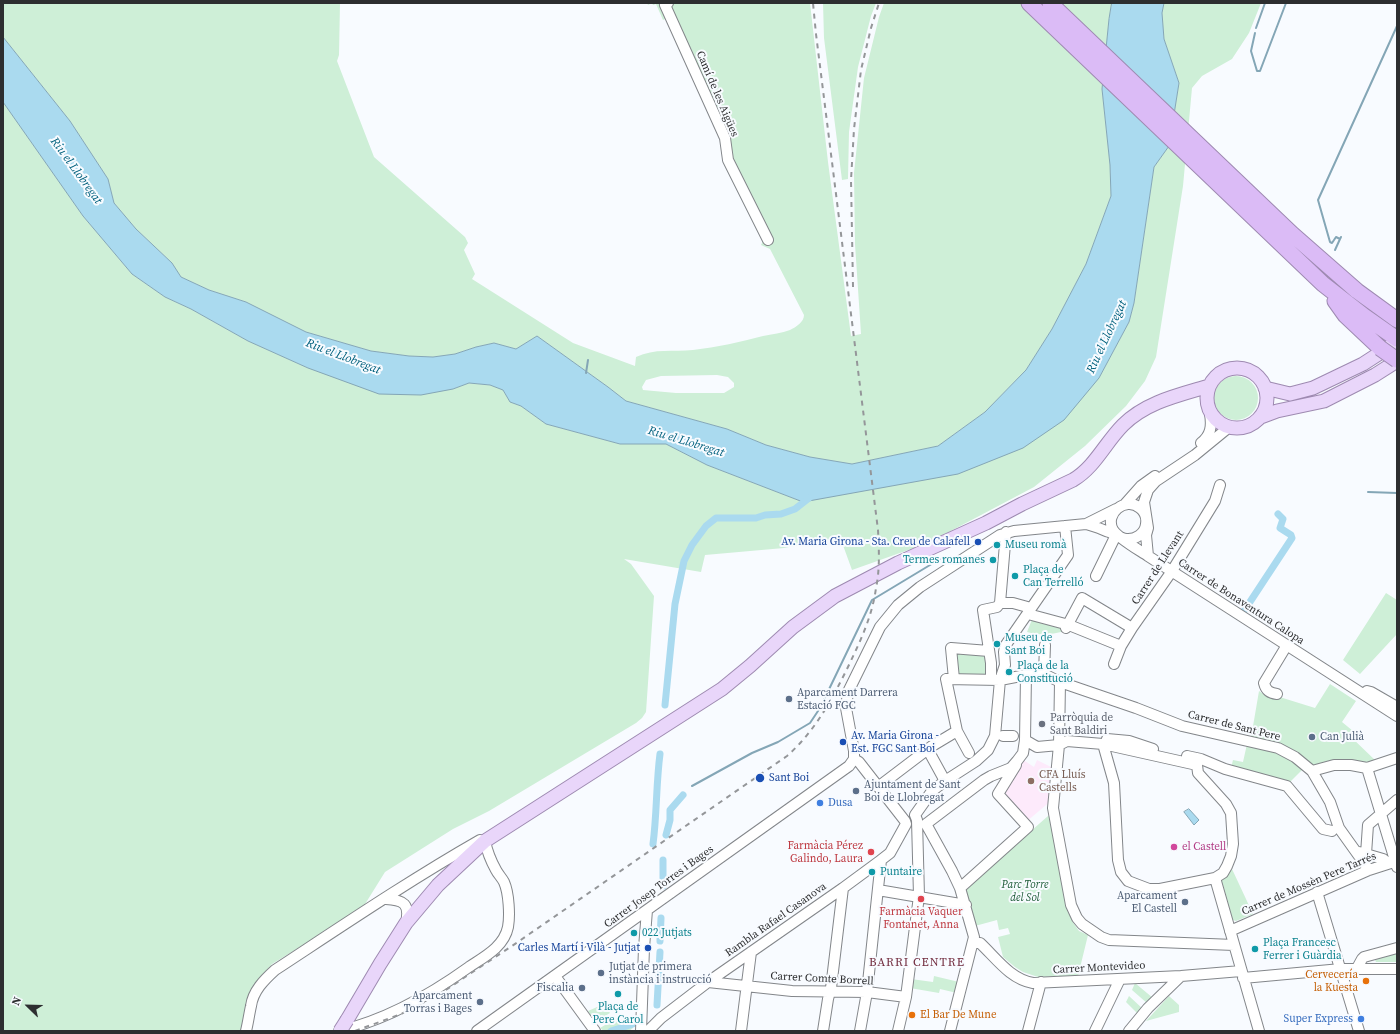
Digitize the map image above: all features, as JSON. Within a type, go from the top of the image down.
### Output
[{"type":"highway","points":[[1050,3],[1292,234],[1357,291],[1397,320]]},
{"type":"highway","points":[[1030,4],[1207,172],[1272,237],[1323,284],[1396,339]]},
{"type":"highway","points":[[1323,284],[1345,315],[1380,348],[1397,361]]},
{"type":"highway","points":[[1357,291],[1373,298],[1397,315]]},
{"type":"main road","points":[[1265,388],[1290,394],[1313,388],[1364,364],[1396,339]]},
{"type":"main road","points":[[1182,394],[1194,398],[1209,410],[1219,423],[1228,428],[1237,429],[1246,427],[1261,417],[1276,411],[1324,401],[1375,375],[1397,361]]},
{"type":"main road","points":[[1209,410],[1206,396],[1209,386],[1214,378],[1221,372],[1237,368],[1253,373],[1260,379],[1265,388],[1267,401],[1261,417]]},
{"type":"main road","points":[[342,1027],[406,923],[438,885],[485,842],[510,824],[722,689],[803,618],[835,596],[898,563],[986,523],[1073,480],[1080,476],[1091,465],[1116,433],[1132,417],[1162,400],[1209,386]]},
{"type":"street","name":"Camí de les Aigües","points":[[668,3],[664,5],[725,138],[728,160],[768,240]]},
{"type":"street","points":[[1118,536],[1112,526],[1112,517],[1141,486],[1189,454],[1204,440],[1210,431],[1211,423],[1209,410]]},
{"type":"street","points":[[1086,524],[1130,539],[1138,536],[1145,529],[1146,520],[1144,502],[1148,490],[1156,481],[1194,455],[1228,428]]},
{"type":"street","name":"Carrer de Llevant","points":[[1114,664],[1121,646],[1172,571],[1214,501],[1220,485]]},
{"type":"street","points":[[1027,675],[1017,738],[1023,752],[1017,761],[1011,768],[984,780],[921,822],[905,821],[860,762],[854,759],[848,716],[847,697],[850,687],[884,621],[898,605],[920,587],[989,541],[1006,532],[1086,524],[1120,507],[1132,504],[1139,507],[1144,513],[1148,528],[1146,535],[1148,556]]},
{"type":"street","points":[[995,681],[1005,664],[1005,646],[1068,555],[1065,526]]},
{"type":"street","points":[[950,1031],[974,937],[960,888],[944,855],[915,814],[932,791],[974,762],[988,750],[995,736],[995,681],[983,610],[997,607],[1000,603],[1006,532]]},
{"type":"street","points":[[1096,576],[1118,536]]},
{"type":"street","name":"Carrer de Bonaventura Calopa","points":[[1118,536],[1397,716]]},
{"type":"street","points":[[1067,626],[1082,598],[1132,628]]},
{"type":"street","points":[[1000,603],[1013,603],[1067,626],[1121,646]]},
{"type":"street","points":[[1277,694],[1262,688],[1287,645]]},
{"type":"street","points":[[969,753],[957,731],[946,679],[995,681],[1027,675],[1044,674],[1045,646]]},
{"type":"street","points":[[954,679],[951,648],[989,651]]},
{"type":"street","name":"Carrer de Sant Pere","points":[[1044,674],[1060,682],[1136,708],[1182,726],[1278,748],[1295,757],[1312,771],[1330,802],[1339,828],[1369,870]]},
{"type":"street","points":[[1060,682],[1063,743],[1053,808],[1071,905],[1077,918],[1101,937],[1109,940],[1234,945]]},
{"type":"street","name":"Carrer de Bonaventura Calopa","points":[[1350,686],[1371,692],[1397,707]]},
{"type":"street","name":"Carrer de Bonaventura Calopa","points":[[1371,692],[1374,699],[1380,705]]},
{"type":"street","points":[[878,787],[932,746],[957,731]]},
{"type":"street","points":[[1063,743],[1070,737],[1129,741],[1149,748],[1201,759],[1225,768],[1287,786],[1323,829],[1332,831]]},
{"type":"street","points":[[1017,738],[1037,747],[1063,743],[1103,744],[1197,765],[1198,773],[1226,804],[1231,813],[1233,844],[1231,856],[1223,873],[1215,878],[1160,890],[1149,889],[1128,880],[1120,872],[1114,783],[1103,744]]},
{"type":"street","points":[[928,750],[945,781]]},
{"type":"street","points":[[1312,771],[1334,765],[1351,765],[1367,768],[1397,758]]},
{"type":"street","name":"Carrer Josep Torres i Bages","points":[[476,1031],[849,766],[854,759]]},
{"type":"street","points":[[960,888],[1028,827],[998,794],[1017,765],[1017,761]]},
{"type":"street","points":[[1367,768],[1394,863]]},
{"type":"street","points":[[1366,854],[1368,825],[1397,800]]},
{"type":"street","name":"Rambla Rafael Casanova","points":[[648,1031],[661,1018],[708,982],[843,888],[890,853],[906,824],[905,821]]},
{"type":"street","points":[[898,1031],[906,996],[919,896],[921,822]]},
{"type":"street","points":[[246,1031],[251,1005],[256,992],[264,980],[275,970],[460,852],[510,824]]},
{"type":"street","points":[[342,1027],[379,1018],[409,1004],[446,983],[490,953],[501,943],[506,935],[508,927],[509,915],[507,893],[504,882],[495,869],[485,842]]},
{"type":"street","points":[[1355,851],[1383,858],[1394,863]]},
{"type":"street","points":[[860,1031],[867,992],[881,860]]},
{"type":"street","name":"Carrer de Mossèn Pere Tarrés","points":[[1230,931],[1369,870],[1394,863]]},
{"type":"street","points":[[1215,878],[1259,1031]]},
{"type":"street","points":[[823,1031],[830,990],[843,888]]},
{"type":"street","points":[[878,890],[966,905]]},
{"type":"street","points":[[1317,892],[1359,1031]]},
{"type":"street","points":[[386,899],[396,899],[403,903],[408,913],[406,923]]},
{"type":"street","points":[[641,1031],[644,942],[647,910]]},
{"type":"street","points":[[626,925],[632,924],[638,926],[642,931],[644,942]]},
{"type":"street","name":"Carrer Montevideo","points":[[973,944],[976,942],[980,943],[1009,973],[1026,982],[1033,983],[1120,979],[1178,979],[1242,974]]},
{"type":"street","points":[[1356,970],[1364,957],[1397,948]]},
{"type":"street","points":[[741,1031],[752,952]]},
{"type":"street","points":[[1242,974],[1280,975],[1341,969],[1397,969]]},
{"type":"street","points":[[555,976],[595,1031]]},
{"type":"street","points":[[1095,1031],[1120,979]]},
{"type":"street","points":[[1129,1031],[1148,1008],[1178,979]]},
{"type":"street","points":[[1133,1031],[1178,979]]},
{"type":"street","name":"Carrer Comte Borrell","points":[[708,982],[792,991],[826,992],[830,990],[906,996]]},
{"type":"street","points":[[1028,1031],[1041,982]]},
{"type":"shaded area","name":"CFA Lluís Castells","points":[[1022,759],[1034,767],[1037,760],[1055,769],[1052,800],[1026,822],[1000,793]]},
{"type":"green space","points":[[3,3],[340,3],[339,55],[337,61],[374,157],[465,237],[468,243],[464,250],[475,274],[472,279],[573,343],[635,366],[636,357],[650,352],[693,350],[738,342],[787,331],[799,324],[804,318],[804,315],[770,249],[761,245],[763,241],[726,161],[718,131],[669,17],[663,20],[656,4],[653,5],[652,3],[810,3],[828,162],[851,336],[861,334],[855,244],[854,173],[864,78],[879,17],[884,3],[1112,3],[1102,89],[1110,165],[1111,196],[1086,264],[1052,329],[1026,370],[985,412],[938,446],[852,464],[810,457],[766,445],[727,429],[626,401],[537,336],[516,349],[494,343],[455,354],[433,357],[409,356],[371,351],[306,332],[246,302],[209,290],[181,277],[172,263],[136,229],[114,203],[108,179],[70,121],[3,37]],"holes":[[[717,375],[728,377],[734,383],[734,387],[724,393],[676,393],[643,390],[642,387],[646,380],[661,376]]]},
{"type":"green space","points":[[823,3],[876,3],[871,16],[858,67],[849,132],[848,179],[842,180],[824,38]]},
{"type":"green space","points":[[1164,3],[1261,3],[1249,33],[1232,59],[1202,76],[1192,88],[1183,186],[1156,357],[1145,381],[1126,406],[1085,446],[1034,487],[928,543],[852,570],[840,537],[784,548],[705,555],[701,572],[624,559],[631,564],[654,596],[646,712],[642,718],[489,811],[453,829],[385,872],[362,909],[272,964],[257,981],[244,1015],[241,1031],[3,1031],[3,102],[83,216],[132,274],[165,297],[191,309],[248,341],[308,368],[453,389],[469,383],[490,385],[503,390],[510,402],[521,406],[546,424],[620,444],[666,444],[707,465],[803,502],[1099,378],[1129,322],[1134,303],[1154,167],[1169,146],[1179,83],[1164,39],[1162,13]]},
{"type":"green space","points":[[1236,376],[1248,380],[1254,386],[1258,398],[1254,410],[1248,416],[1236,420],[1224,416],[1218,410],[1214,398],[1218,386],[1224,380]]},
{"type":"green space","points":[[1386,593],[1397,600],[1397,634],[1360,674],[1343,660]]},
{"type":"green space","points":[[1033,617],[1067,630],[1047,634],[1027,632]]},
{"type":"green space","points":[[954,650],[988,653],[990,676],[957,676]]},
{"type":"green space","points":[[1330,684],[1356,701],[1342,722],[1353,731],[1350,736],[1377,762],[1332,763],[1315,768],[1251,738],[1259,691],[1266,696],[1268,693],[1315,708]]},
{"type":"green space","points":[[1247,744],[1280,751],[1304,768],[1288,784],[1231,768],[1233,760],[1243,762]]},
{"type":"green space","name":"Parc Torre del Sol","points":[[1048,816],[1053,818],[1072,921],[1079,931],[1088,935],[1078,976],[1038,977],[1023,972],[1015,967],[1003,957],[998,937],[1010,934],[1008,928],[999,930],[997,920],[975,926],[964,890]]},
{"type":"green space","points":[[1232,869],[1253,914],[1236,921],[1230,919],[1220,880]]},
{"type":"green space","points":[[1397,952],[1397,962],[1376,962],[1375,960]]},
{"type":"green space","points":[[934,976],[959,982],[957,993],[940,989],[939,993],[910,988],[911,979],[933,982]]},
{"type":"green space","points":[[1135,983],[1153,998],[1148,1004],[1132,990]]},
{"type":"green space","points":[[1129,996],[1143,1009],[1138,1014],[1126,1002]]},
{"type":"green space","points":[[1169,996],[1179,1005],[1179,1012],[1146,1021]]},
{"type":"green space","points":[[604,1004],[610,1013],[595,1022],[588,1011]]},
{"type":"green space","points":[[624,1019],[634,1022],[633,1028],[629,1031],[604,1031],[600,1028],[605,1025]]},
{"type":"water","name":"Riu el Llobregat","points":[[1112,3],[1164,3],[1162,13],[1164,39],[1179,83],[1169,146],[1154,167],[1134,303],[1129,322],[1099,378],[1064,420],[1023,448],[958,474],[803,502],[707,465],[666,444],[620,444],[546,424],[521,406],[510,402],[503,390],[490,385],[469,383],[453,389],[421,395],[379,394],[308,368],[248,341],[191,309],[165,297],[132,274],[83,216],[3,102],[3,37],[70,121],[108,179],[114,203],[136,229],[172,263],[181,277],[209,290],[246,302],[306,332],[371,351],[409,356],[433,357],[455,354],[494,343],[516,349],[537,336],[626,401],[727,429],[766,445],[810,457],[852,464],[938,446],[985,412],[1026,370],[1052,329],[1086,264],[1111,196],[1110,165],[1102,89]]},
{"type":"water","points":[[1189,809],[1199,820],[1194,825],[1184,812]]},
{"type":"waterway","points":[[1256,28],[1265,3]]},
{"type":"waterway","points":[[1255,33],[1251,51],[1257,71],[1260,71],[1286,3]]},
{"type":"waterway","points":[[1341,237],[1340,239],[1336,237],[1332,243],[1330,242],[1318,200],[1397,26]]},
{"type":"waterway","points":[[1335,250],[1340,239]]},
{"type":"waterway","points":[[586,373],[588,360]]},
{"type":"waterway","points":[[1368,492],[1397,493]]},
{"type":"waterway","points":[[665,705],[675,604],[684,561],[692,545],[706,526],[716,518],[756,518],[765,515],[781,514],[795,509],[809,498]]},
{"type":"waterway","points":[[1244,611],[1292,538],[1291,535],[1280,528],[1283,519],[1278,514]]},
{"type":"waterway","points":[[692,786],[752,753],[778,742],[810,723],[820,708],[872,600],[940,559]]},
{"type":"waterway","points":[[653,844],[660,754]]},
{"type":"waterway","points":[[666,835],[670,820],[670,810],[683,795]]},
{"type":"waterway","points":[[663,860],[663,886]]},
{"type":"waterway","points":[[660,941],[661,918]]},
{"type":"waterway","points":[[657,1005],[660,952]]},
{"type":"waterway","points":[[611,1031],[633,1024]]},
{"type":"railway","points":[[355,1031],[401,1014],[438,995],[512,946],[787,756],[797,747],[821,716],[840,683],[860,641],[871,610],[877,581],[879,559],[878,530],[813,3]]},
{"type":"railway","points":[[853,287],[851,180],[854,129],[861,70],[871,28],[879,3]]},
{"type":"place","name":"Av. Maria Girona - Sta. Creu de Calafell","points":[[978,542]]},
{"type":"place","name":"Museu romà","points":[[997,545]]},
{"type":"place","name":"Termes romanes","points":[[993,560]]},
{"type":"place","name":"Plaça de Can Terrelló","points":[[1015,576]]},
{"type":"place","name":"Museu de Sant Boi","points":[[997,644]]},
{"type":"place","name":"Plaça de la Constitució","points":[[1009,672]]},
{"type":"place","name":"Aparcament Darrera Estació FGC","points":[[789,699]]},
{"type":"place","name":"Parròquia de Sant Baldiri","points":[[1042,724]]},
{"type":"place","name":"Can Julià","points":[[1312,737]]},
{"type":"place","name":"Av. Maria Girona - Est. FGC Sant Boi","points":[[843,742]]},
{"type":"place","name":"Sant Boi","points":[[760,778]]},
{"type":"place","name":"CFA Lluís Castells","points":[[1031,781]]},
{"type":"place","name":"Ajuntament de Sant Boi de Llobregat","points":[[856,791]]},
{"type":"place","name":"Dusa","points":[[820,803]]},
{"type":"place","name":"el Castell","points":[[1174,847]]},
{"type":"place","name":"Farmàcia Pérez Galindo, Laura","points":[[871,852]]},
{"type":"place","name":"Puntaire","points":[[872,872]]},
{"type":"place","name":"Farmàcia Vaquer Fontanet, Anna","points":[[921,899]]},
{"type":"place","name":"Aparcament El Castell","points":[[1185,902]]},
{"type":"place","name":"022 Jutjats","points":[[634,933]]},
{"type":"place","name":"Carles Martí i Vilà - Jutjat","points":[[648,948]]},
{"type":"place","name":"Plaça Francesc Ferrer i Guàrdia","points":[[1255,949]]},
{"type":"place","name":"Jutjat de primera instància i instrucció","points":[[601,973]]},
{"type":"place","name":"Cervecería la Kuesta","points":[[1366,981]]},
{"type":"place","name":"Fiscalia","points":[[582,988]]},
{"type":"place","name":"Plaça de Pere Carol","points":[[618,994]]},
{"type":"place","name":"Aparcament Torras i Bages","points":[[480,1002]]},
{"type":"place","name":"El Bar De Mune","points":[[912,1015]]},
{"type":"place","name":"Super Express","points":[[1361,1019]]},
{"type":"district","name":"BARRI CENTRE","points":[[917,963]]}]
